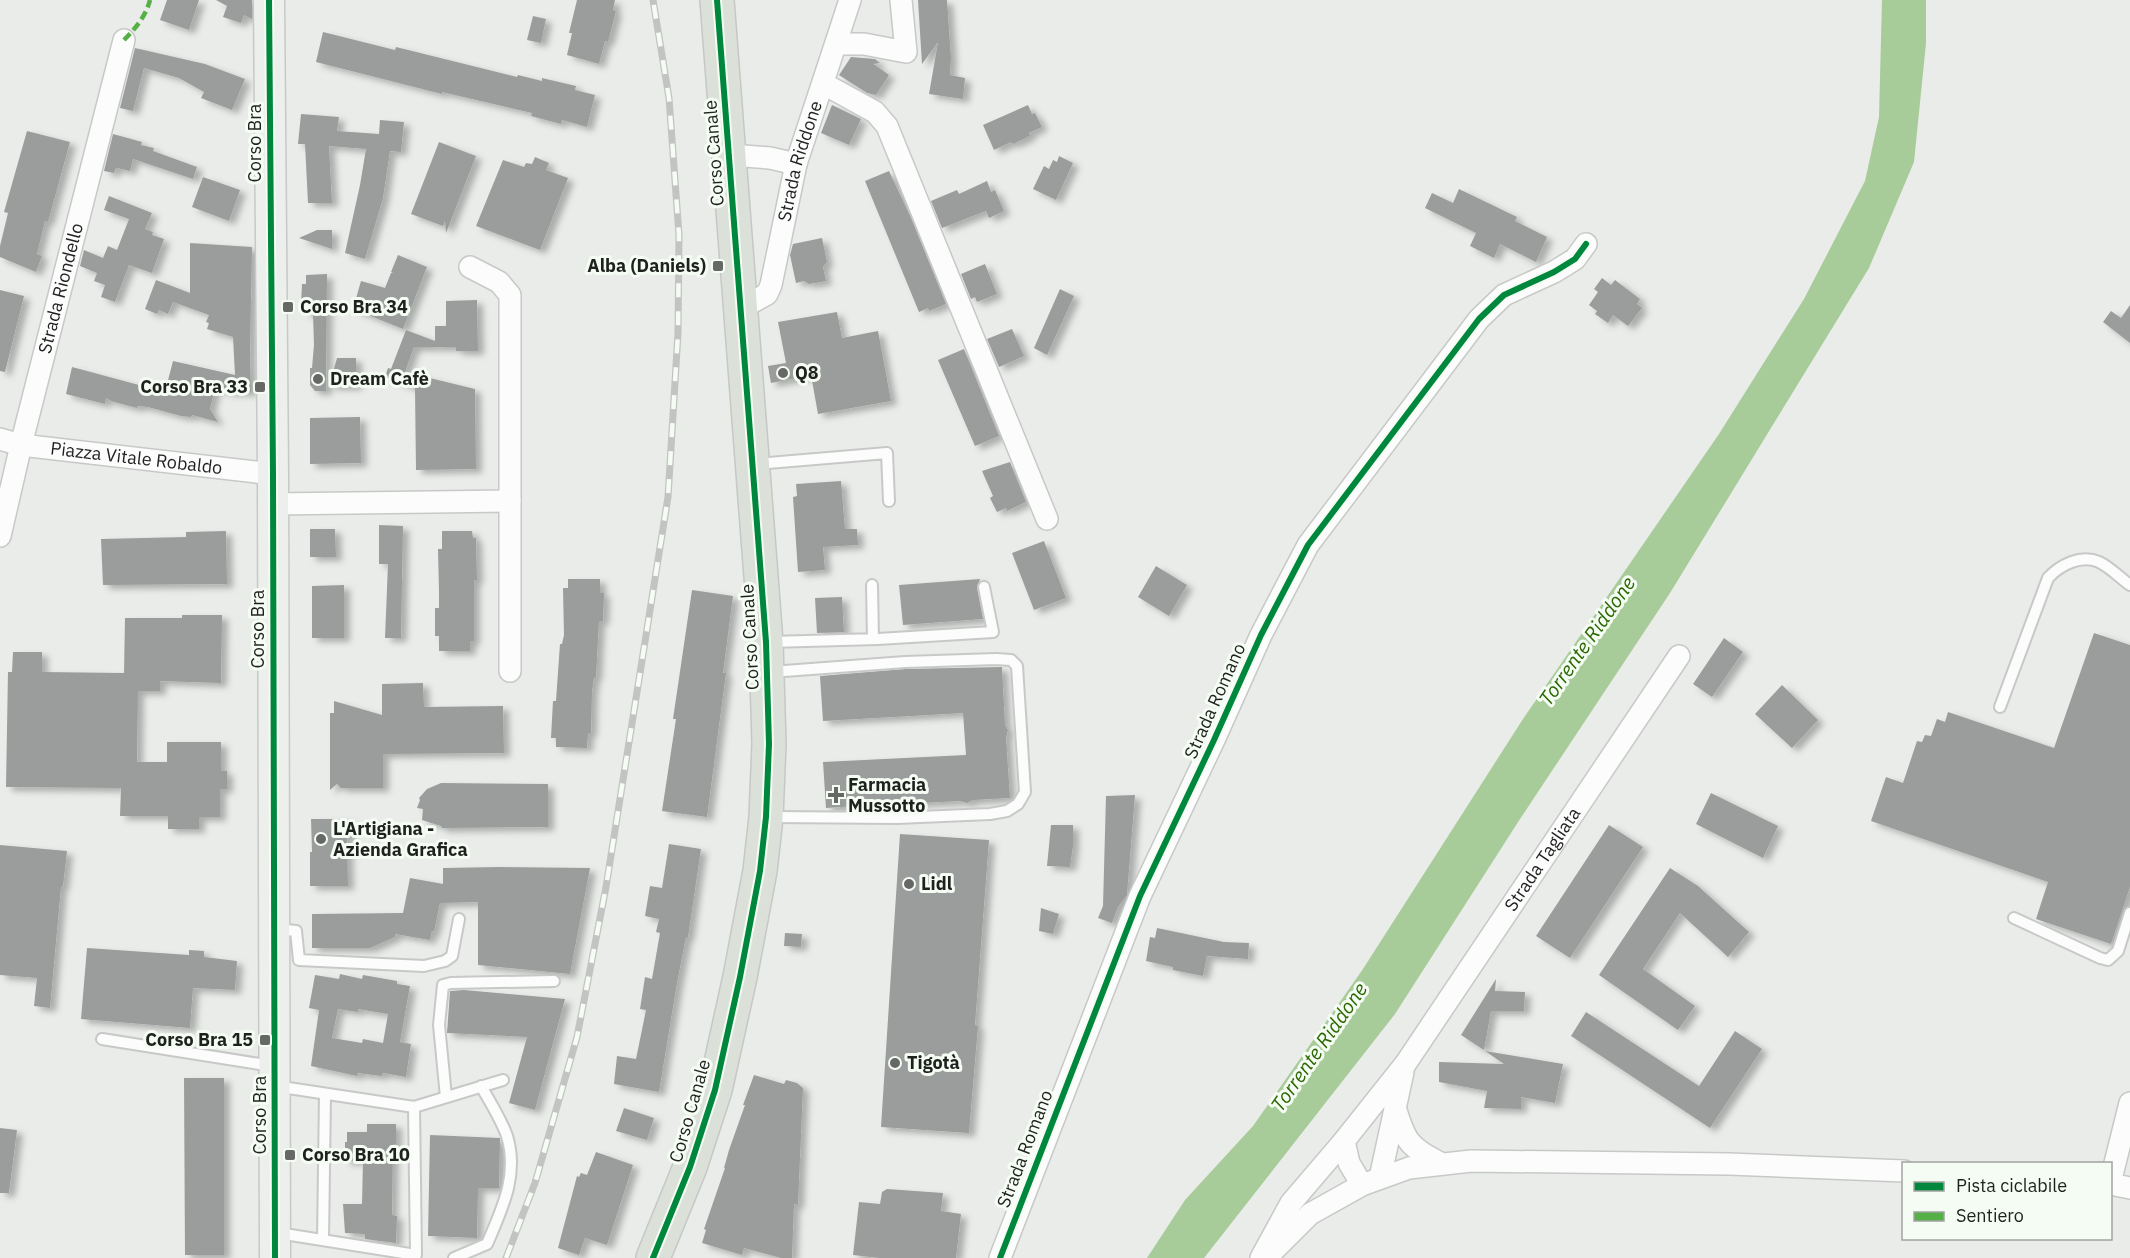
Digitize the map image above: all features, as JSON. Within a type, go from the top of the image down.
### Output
[{"type":"main road","name":"Corso Canale","points":[[653,1258],[690,1167],[715,1090],[760,871],[770,744],[767,657],[754,465],[717,0]]},
{"type":"street","name":"Corso Bra","points":[[269,0],[275,1245]]},
{"type":"street","name":"Strada Riddone","points":[[740,309],[766,294],[771,285],[796,164],[850,0]]},
{"type":"street","points":[[836,44],[864,44],[906,52],[901,0]]},
{"type":"street","name":"Strada Riondello","points":[[0,536],[124,40]]},
{"type":"street","points":[[824,84],[875,112],[887,126],[1047,519]]},
{"type":"street","points":[[730,155],[770,158],[796,164]]},
{"type":"street","name":"Strada Romano","points":[[1000,1258],[1140,896],[1261,635],[1308,545],[1479,319],[1504,295],[1554,272],[1575,259],[1586,244]]},
{"type":"street","points":[[470,267],[499,282],[510,295],[510,671]]},
{"type":"street","name":"Piazza Vitale Robaldo","points":[[0,439],[21,445],[273,474]]},
{"type":"street","points":[[273,504],[510,501]]},
{"type":"street","name":"Strada Tagliata","points":[[1264,1258],[1291,1203],[1406,1063],[1679,656]]},
{"type":"street","name":"Strada Tagliata","points":[[1371,1182],[1406,1063]]},
{"type":"street","points":[[2112,1175],[2130,1103]]},
{"type":"street","points":[[1394,1106],[1402,1130],[1414,1149],[1442,1164]]},
{"type":"street","points":[[1344,1141],[1349,1163],[1371,1182]]},
{"type":"street","name":"Strada Tagliata","points":[[1264,1258],[1310,1214],[1371,1182],[1409,1168],[1471,1161],[1729,1164],[1902,1171]]},
{"type":"street","points":[[2112,1184],[2130,1188]]},
{"type":"lane","points":[[754,465],[887,453],[889,501]]},
{"type":"lane","points":[[2000,707],[2048,578],[2055,571],[2072,562],[2090,560],[2099,562],[2130,585]]},
{"type":"lane","points":[[872,585],[873,639]]},
{"type":"lane","points":[[767,657],[873,639],[993,632],[984,587]]},
{"type":"lane","points":[[766,817],[897,818],[990,814],[1007,811],[1018,804],[1025,792],[1017,666],[1011,660],[905,662],[767,657]]},
{"type":"lane","points":[[2014,918],[2108,960],[2118,951],[2130,913]]},
{"type":"lane","points":[[274,929],[296,931],[299,960],[424,966],[445,961],[452,956],[459,919]]},
{"type":"lane","points":[[446,1097],[439,1025],[443,985],[554,981]]},
{"type":"lane","points":[[102,1039],[275,1076],[325,1094],[414,1107],[503,1080]]},
{"type":"lane","points":[[454,1258],[487,1244],[506,1199],[511,1174],[511,1155],[506,1135],[481,1086]]},
{"type":"lane","points":[[323,1240],[325,1094]]},
{"type":"lane","points":[[275,1245],[323,1240],[416,1255],[414,1107]]},
{"type":"water","name":"Torrente Riddone","points":[[1882,0],[1926,0],[1926,43],[1914,162],[1869,268],[1670,593],[1520,819],[1395,1014],[1204,1258],[1147,1258],[1185,1200],[1253,1126],[1363,969],[1523,719],[1719,434],[1804,299],[1865,181],[1879,117]]},
{"type":"building","points":[[167,0],[199,0],[189,30],[160,20]]},
{"type":"building","points":[[216,0],[252,0],[252,19],[244,15],[241,23],[223,17],[227,6]]},
{"type":"building","points":[[577,0],[615,0],[613,10],[616,11],[608,42],[605,41],[599,64],[567,55],[572,33],[569,33]]},
{"type":"building","points":[[918,0],[947,0],[950,75],[965,78],[963,99],[929,94],[938,42],[922,64]]},
{"type":"building","points":[[533,16],[546,19],[541,43],[527,40]]},
{"type":"building","points":[[323,32],[395,50],[396,47],[517,77],[518,75],[542,81],[542,78],[576,86],[575,90],[595,95],[587,127],[562,120],[561,124],[531,116],[532,113],[442,92],[442,94],[316,62]]},
{"type":"building","points":[[135,48],[205,64],[245,79],[232,110],[201,98],[204,92],[179,78],[144,68],[133,111],[120,108]]},
{"type":"building","points":[[851,57],[875,59],[880,63],[873,64],[889,75],[876,95],[867,93],[839,75]]},
{"type":"building","points":[[832,105],[861,119],[849,145],[821,133]]},
{"type":"building","points":[[1028,105],[1042,127],[1029,133],[1030,136],[994,150],[983,125]]},
{"type":"building","points":[[301,114],[339,117],[337,131],[379,134],[380,120],[404,122],[401,152],[390,151],[383,198],[365,259],[345,253],[366,149],[329,146],[332,203],[308,203],[305,144],[298,144]]},
{"type":"building","points":[[27,131],[70,142],[48,222],[45,221],[37,254],[42,256],[36,272],[0,257],[0,246],[8,213],[4,212]]},
{"type":"building","points":[[113,134],[142,142],[141,145],[154,148],[153,151],[197,167],[193,179],[133,159],[130,171],[116,168],[114,173],[104,171]]},
{"type":"building","points":[[439,142],[476,156],[446,233],[445,221],[443,226],[411,214]]},
{"type":"building","points":[[1059,156],[1073,163],[1056,200],[1033,189],[1044,166],[1049,169],[1053,160],[1057,162]]},
{"type":"building","points":[[535,157],[549,163],[546,170],[568,178],[540,250],[476,226],[503,160],[524,167],[526,163],[532,164]]},
{"type":"building","points":[[889,171],[946,304],[929,311],[928,308],[919,312],[865,181]]},
{"type":"building","points":[[203,177],[240,190],[229,221],[192,207]]},
{"type":"building","points":[[987,181],[991,192],[995,190],[1004,211],[989,218],[986,211],[942,228],[931,201],[957,190],[959,194]]},
{"type":"building","points":[[1459,189],[1517,217],[1515,221],[1547,237],[1536,262],[1500,244],[1494,258],[1470,246],[1476,233],[1425,208],[1432,193],[1453,203]]},
{"type":"building","points":[[109,196],[152,213],[145,229],[153,232],[152,235],[164,239],[152,273],[129,265],[115,302],[101,297],[105,285],[94,281],[97,273],[80,266],[84,250],[103,258],[108,246],[117,250],[129,219],[104,210]]},
{"type":"building","points":[[317,230],[332,230],[332,249],[299,238]]},
{"type":"building","points":[[822,238],[827,262],[823,267],[826,281],[809,284],[804,281],[796,283],[790,255],[793,244]]},
{"type":"building","points":[[190,243],[252,247],[251,392],[231,392],[215,388],[210,409],[218,422],[192,415],[191,417],[181,416],[148,407],[138,406],[137,408],[106,398],[105,404],[66,394],[72,367],[165,392],[173,361],[235,375],[233,337],[207,329],[209,323],[206,322],[209,315],[173,302],[168,314],[159,310],[157,314],[145,309],[156,280],[190,293]]},
{"type":"building","points":[[398,255],[427,267],[403,329],[353,309],[361,281],[385,288],[393,273],[391,272]]},
{"type":"building","points":[[985,264],[997,294],[977,302],[975,297],[971,299],[961,274]]},
{"type":"building","points":[[327,274],[326,391],[315,391],[310,385],[314,345],[313,314],[305,314],[305,305],[301,305],[302,284],[306,284],[306,275]]},
{"type":"building","points":[[1602,278],[1611,285],[1615,280],[1640,299],[1637,304],[1642,308],[1628,326],[1613,315],[1608,323],[1595,314],[1597,311],[1589,305],[1598,292],[1594,289]]},
{"type":"building","points":[[1060,289],[1074,296],[1047,355],[1034,348]]},
{"type":"building","points":[[0,290],[24,296],[5,372],[0,371]]},
{"type":"building","points":[[477,300],[478,351],[456,351],[456,347],[414,347],[405,372],[475,389],[476,469],[416,470],[415,388],[385,377],[388,368],[391,369],[406,330],[435,341],[435,326],[446,326],[446,301]]},
{"type":"building","points":[[2130,305],[2130,343],[2103,322],[2111,311],[2121,318]]},
{"type":"building","points":[[837,312],[842,338],[878,331],[891,401],[818,414],[811,375],[771,383],[768,366],[786,363],[778,322]]},
{"type":"building","points":[[1012,329],[1024,356],[999,367],[987,339]]},
{"type":"building","points":[[964,349],[999,436],[975,446],[938,360]]},
{"type":"building","points":[[337,358],[356,358],[356,386],[329,386]]},
{"type":"building","points":[[360,417],[361,463],[310,464],[310,418]]},
{"type":"building","points":[[1010,462],[1026,502],[1007,511],[1006,508],[997,512],[982,471]]},
{"type":"building","points":[[841,481],[845,529],[857,529],[858,545],[823,547],[825,570],[798,572],[793,497],[797,496],[796,484]]},
{"type":"building","points":[[379,525],[403,526],[401,638],[385,638],[388,564],[379,564]]},
{"type":"building","points":[[310,529],[335,529],[336,557],[310,557]]},
{"type":"building","points":[[226,531],[227,584],[103,585],[101,539],[186,537],[186,532]]},
{"type":"building","points":[[442,531],[472,531],[473,538],[476,538],[477,581],[474,580],[474,641],[470,641],[470,651],[439,651],[439,636],[435,636],[435,608],[439,608],[438,549],[442,549]]},
{"type":"building","points":[[1044,541],[1066,598],[1034,610],[1012,553]]},
{"type":"building","points":[[1156,566],[1187,585],[1169,616],[1138,597]]},
{"type":"building","points":[[568,579],[600,579],[600,593],[604,593],[603,621],[599,621],[596,677],[594,677],[592,692],[591,733],[588,733],[587,748],[556,747],[556,738],[551,738],[560,644],[562,644],[564,635],[563,588],[568,588]]},
{"type":"building","points":[[980,579],[977,588],[983,619],[903,625],[899,585]]},
{"type":"building","points":[[344,585],[344,638],[312,638],[312,586]]},
{"type":"building","points":[[692,590],[733,596],[723,673],[726,673],[707,817],[662,811]]},
{"type":"building","points":[[842,597],[844,632],[817,633],[815,598]]},
{"type":"building","points":[[182,615],[222,615],[221,683],[160,681],[160,691],[138,691],[137,762],[167,762],[167,742],[221,742],[221,771],[227,771],[227,789],[220,789],[220,817],[199,817],[199,829],[168,829],[168,816],[120,816],[121,788],[6,787],[8,672],[12,672],[13,652],[42,652],[42,672],[124,673],[125,618],[182,618]]},
{"type":"building","points":[[2094,633],[2130,645],[2130,887],[2111,944],[2036,919],[2048,882],[1871,821],[1886,777],[1903,783],[1917,741],[1922,742],[1925,735],[1931,736],[1937,719],[1945,722],[1948,712],[2054,748]]},
{"type":"building","points":[[1724,638],[1743,652],[1712,697],[1693,684]]},
{"type":"building","points":[[1002,667],[1005,725],[1008,730],[1006,737],[1010,798],[973,800],[967,803],[960,801],[920,803],[914,806],[908,804],[826,808],[823,762],[966,755],[963,713],[823,721],[820,676],[905,669]]},
{"type":"building","points":[[423,683],[424,707],[503,706],[504,753],[383,754],[383,788],[341,788],[337,784],[330,790],[330,713],[334,713],[334,701],[382,715],[382,684]]},
{"type":"building","points":[[1782,685],[1818,720],[1792,748],[1755,714]]},
{"type":"building","points":[[441,783],[548,784],[548,827],[442,828],[422,820],[423,809],[417,808],[419,798],[427,789]]},
{"type":"building","points":[[1711,793],[1778,826],[1763,858],[1696,824]]},
{"type":"building","points":[[1135,795],[1127,895],[1118,907],[1112,923],[1098,918],[1103,906],[1106,796]]},
{"type":"building","points":[[311,819],[350,819],[350,837],[347,837],[348,886],[310,886]]},
{"type":"building","points":[[1051,825],[1073,825],[1070,867],[1047,866]]},
{"type":"building","points":[[1609,825],[1643,847],[1570,958],[1536,936]]},
{"type":"building","points":[[900,834],[989,840],[969,1133],[881,1127]]},
{"type":"building","points":[[669,844],[701,849],[688,937],[686,937],[677,983],[659,1092],[614,1084],[617,1056],[636,1059],[646,1010],[640,1009],[645,977],[652,979],[660,933],[656,932],[659,919],[645,916],[650,886],[662,888]]},
{"type":"building","points":[[0,845],[67,851],[63,886],[61,887],[50,1008],[34,1006],[37,978],[0,975]]},
{"type":"building","points":[[443,868],[590,868],[570,974],[478,965],[478,902],[440,903],[430,940],[395,934],[395,937],[370,948],[312,948],[312,914],[403,913],[410,878],[443,884]]},
{"type":"building","points":[[1670,868],[1698,886],[1749,932],[1728,957],[1680,913],[1643,969],[1695,1006],[1678,1030],[1599,975]]},
{"type":"building","points":[[1041,908],[1059,914],[1053,934],[1039,931]]},
{"type":"building","points":[[1157,928],[1224,942],[1249,943],[1248,959],[1207,956],[1203,976],[1173,970],[1173,967],[1146,961],[1150,937],[1155,938]]},
{"type":"building","points":[[785,933],[802,934],[801,947],[784,946]]},
{"type":"building","points":[[87,948],[189,955],[189,950],[204,951],[204,957],[237,961],[235,990],[193,988],[190,1028],[81,1019]]},
{"type":"building","points":[[340,974],[362,979],[363,975],[397,981],[397,984],[410,986],[400,1042],[411,1044],[406,1077],[383,1073],[382,1076],[358,1073],[357,1076],[311,1066],[319,1010],[309,1008],[315,975],[339,979]],"holes":[[[338,1009],[358,1012],[358,1009],[388,1014],[383,1043],[363,1039],[362,1043],[332,1038]]]},
{"type":"building","points":[[1496,979],[1495,991],[1525,992],[1524,1011],[1491,1011],[1484,1050],[1461,1035]]},
{"type":"building","points":[[464,990],[565,999],[535,1110],[509,1103],[527,1037],[447,1033],[450,991]]},
{"type":"building","points":[[1586,1012],[1699,1086],[1735,1031],[1762,1049],[1710,1128],[1571,1036]]},
{"type":"building","points":[[1485,1051],[1563,1064],[1555,1103],[1521,1097],[1521,1109],[1484,1108],[1487,1091],[1439,1082],[1439,1062],[1504,1064]]},
{"type":"building","points":[[754,1075],[784,1084],[786,1080],[797,1083],[803,1088],[798,1205],[794,1204],[792,1258],[781,1258],[744,1248],[742,1255],[702,1243],[706,1230],[704,1229]]},
{"type":"building","points":[[184,1078],[224,1078],[224,1255],[185,1255]]},
{"type":"building","points":[[624,1108],[654,1118],[647,1140],[616,1131]]},
{"type":"building","points":[[367,1124],[396,1124],[396,1144],[393,1144],[392,1215],[397,1216],[396,1243],[365,1239],[365,1234],[345,1233],[343,1204],[362,1204],[363,1161],[345,1161],[347,1132],[367,1132]]},
{"type":"building","points":[[0,1128],[17,1130],[9,1193],[0,1193]]},
{"type":"building","points":[[430,1135],[500,1138],[499,1188],[478,1188],[477,1238],[428,1236]]},
{"type":"building","points":[[596,1152],[633,1165],[607,1245],[585,1238],[579,1255],[558,1248],[577,1176],[579,1177],[581,1173],[587,1175]]},
{"type":"building","points":[[887,1189],[943,1193],[941,1211],[961,1214],[956,1258],[880,1258],[853,1255],[859,1202],[880,1204],[882,1192]]},
{"type":"railway","points":[[506,1258],[535,1183],[577,1037],[606,887],[668,497],[678,333],[679,235],[669,98],[653,0]]},
{"type":"marked path","points":[[124,40],[140,22],[150,0]]},
{"type":"cycle path","points":[[269,0],[275,1258]]},
{"type":"cycle path","points":[[653,1258],[690,1167],[715,1090],[760,871],[766,817],[769,744],[766,642],[717,0]]},
{"type":"cycle path","points":[[1000,1258],[1140,896],[1261,635],[1308,545],[1479,319],[1504,295],[1554,272],[1575,259],[1586,244]]},
{"type":"place","name":"Alba (Daniels)","points":[[718,266]]},
{"type":"place","name":"Corso Bra 34","points":[[288,307]]},
{"type":"place","name":"Q8","points":[[783,373]]},
{"type":"place","name":"Dream Cafè","points":[[318,379]]},
{"type":"place","name":"Corso Bra 33","points":[[260,387]]},
{"type":"place","name":"Farmacia Mussotto","points":[[836,795]]},
{"type":"place","name":"L'Artigiana - Azienda Grafica","points":[[321,839]]},
{"type":"place","name":"Lidl","points":[[909,884]]},
{"type":"place","name":"Corso Bra 15","points":[[265,1040]]},
{"type":"place","name":"Tigotà","points":[[895,1063]]},
{"type":"place","name":"Corso Bra 10","points":[[290,1155]]}]
